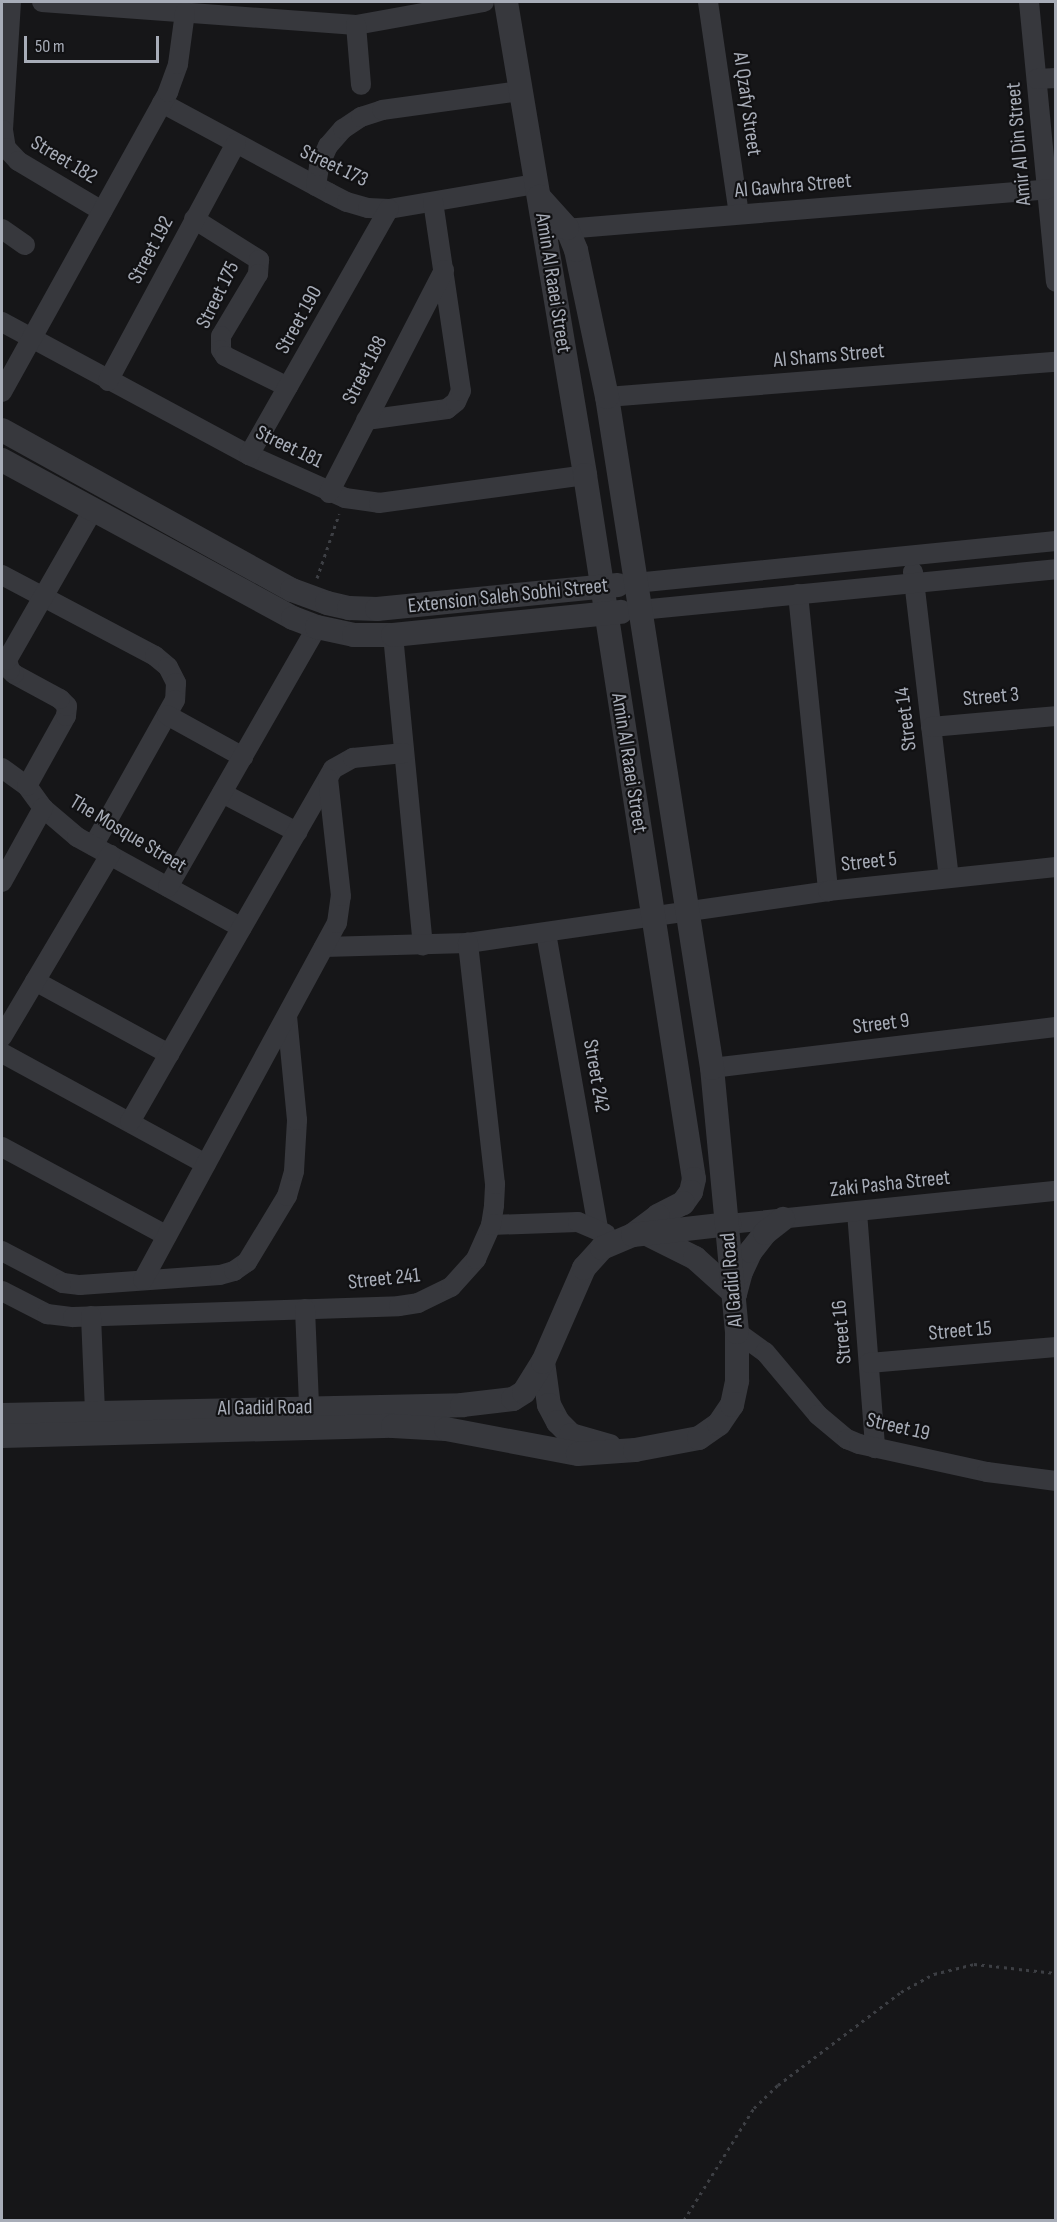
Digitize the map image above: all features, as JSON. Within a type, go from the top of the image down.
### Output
[{"type":"street","name":"Street 182","points":[[11,2],[5,34],[3,139],[6,148],[18,161],[102,211]]},
{"type":"street","points":[[42,2],[356,25],[484,2]]},
{"type":"street","points":[[506,2],[537,191]]},
{"type":"street","name":"Al Qzafy Street","points":[[708,2],[739,214]]},
{"type":"street","name":"Amir Al Din Street","points":[[1029,2],[1046,79],[1047,189],[1056,282]]},
{"type":"street","points":[[2,392],[162,103],[178,64],[185,12]]},
{"type":"street","points":[[356,25],[361,85]]},
{"type":"street","points":[[316,186],[319,166],[328,146],[343,129],[361,117],[382,110],[521,91]]},
{"type":"street","name":"Street 173","points":[[162,103],[347,202],[389,209],[537,191]]},
{"type":"street","name":"Street 192","points":[[108,381],[236,142]]},
{"type":"street","name":"Al Gawhra Street","points":[[555,230],[1047,189]]},
{"type":"street","name":"Amin Al Raaei Street","points":[[537,191],[555,230],[584,275],[607,398],[712,1068],[729,1224]]},
{"type":"street","points":[[366,420],[447,409],[456,402],[461,391],[433,202]]},
{"type":"street","name":"Street 190","points":[[249,455],[389,209]]},
{"type":"street","name":"Street 175","points":[[194,219],[259,260],[258,274],[221,336],[221,350],[225,356],[288,387]]},
{"type":"street","points":[[2,229],[26,245]]},
{"type":"street","name":"Amin Al Raaei Street","points":[[555,230],[585,475],[694,1179],[691,1192],[683,1203],[623,1234]]},
{"type":"street","name":"Street 188","points":[[337,495],[366,420],[444,270]]},
{"type":"street","name":"Street 181","points":[[2,322],[249,455],[337,495],[379,503],[585,475]]},
{"type":"street","name":"Al Shams Street","points":[[607,398],[1056,362]]},
{"type":"street","name":"Extension Saleh Sobhi Street","points":[[2,430],[311,597],[349,608],[377,609],[1056,541]]},
{"type":"street","name":"Extension Saleh Sobhi Street","points":[[2,460],[293,618],[317,627],[354,635],[393,635],[1056,569]]},
{"type":"street","points":[[27,786],[67,711],[64,702],[14,674],[7,665],[9,654],[93,510]]},
{"type":"street","name":"Street 14","points":[[910,555],[949,877]]},
{"type":"street","points":[[2,575],[155,656],[168,667],[176,682],[175,700],[102,850],[35,981],[2,1037]]},
{"type":"street","points":[[798,594],[828,891]]},
{"type":"street","points":[[168,887],[317,627]]},
{"type":"street","points":[[393,635],[423,946]]},
{"type":"street","points":[[167,715],[243,757]]},
{"type":"street","name":"Street 3","points":[[931,727],[1056,716]]},
{"type":"street","points":[[130,1122],[333,769],[342,762],[404,753]]},
{"type":"street","name":"The Mosque Street","points":[[2,768],[27,786],[43,808],[64,827],[242,928]]},
{"type":"street","points":[[143,1280],[337,923],[341,896],[328,779]]},
{"type":"street","points":[[222,793],[297,832]]},
{"type":"street","points":[[2,882],[43,808]]},
{"type":"street","name":"Street 5","points":[[324,947],[468,943],[828,891],[1056,867]]},
{"type":"street","name":"Street 242","points":[[546,933],[623,1234]]},
{"type":"street","name":"Street 241","points":[[2,1291],[47,1314],[92,1316],[399,1306],[435,1297],[466,1274],[476,1259],[491,1225],[495,1184],[468,943]]},
{"type":"street","points":[[35,981],[169,1054]]},
{"type":"street","points":[[2,1251],[63,1282],[81,1285],[220,1275],[234,1271],[247,1263],[282,1205],[294,1171],[297,1145],[287,1016]]},
{"type":"street","name":"Street 9","points":[[712,1068],[1056,1027]]},
{"type":"street","points":[[2,1053],[207,1164]]},
{"type":"street","points":[[2,1146],[167,1236]]},
{"type":"street","name":"Zaki Pasha Street","points":[[729,1224],[1056,1191]]},
{"type":"street","name":"Street 16","points":[[857,1212],[875,1448]]},
{"type":"street","points":[[491,1225],[578,1222],[623,1234],[695,1258],[735,1294],[741,1272],[751,1251],[765,1233],[783,1219]]},
{"type":"street","name":"Al Gadid Road","points":[[2,1414],[309,1406],[462,1405],[513,1399],[524,1392],[543,1362],[584,1268],[603,1248],[623,1234],[729,1224],[737,1332],[737,1382],[732,1405],[719,1424],[699,1438],[635,1450],[578,1454],[446,1429],[393,1426],[2,1436]]},
{"type":"street","points":[[305,1309],[309,1406]]},
{"type":"street","points":[[92,1316],[95,1412]]},
{"type":"street","name":"Street 19","points":[[737,1332],[765,1352],[795,1390],[836,1432],[859,1444],[987,1472],[1056,1481]]},
{"type":"street","name":"Street 15","points":[[869,1363],[1056,1347]]},
{"type":"street","points":[[543,1362],[549,1405],[558,1422],[572,1435],[597,1444],[635,1450]]},
{"type":"path","points":[[311,597],[337,495]]},
{"type":"path","points":[[684,2220],[754,2108],[778,2085],[902,1992],[934,1974],[974,1964],[1056,1973]]}]
